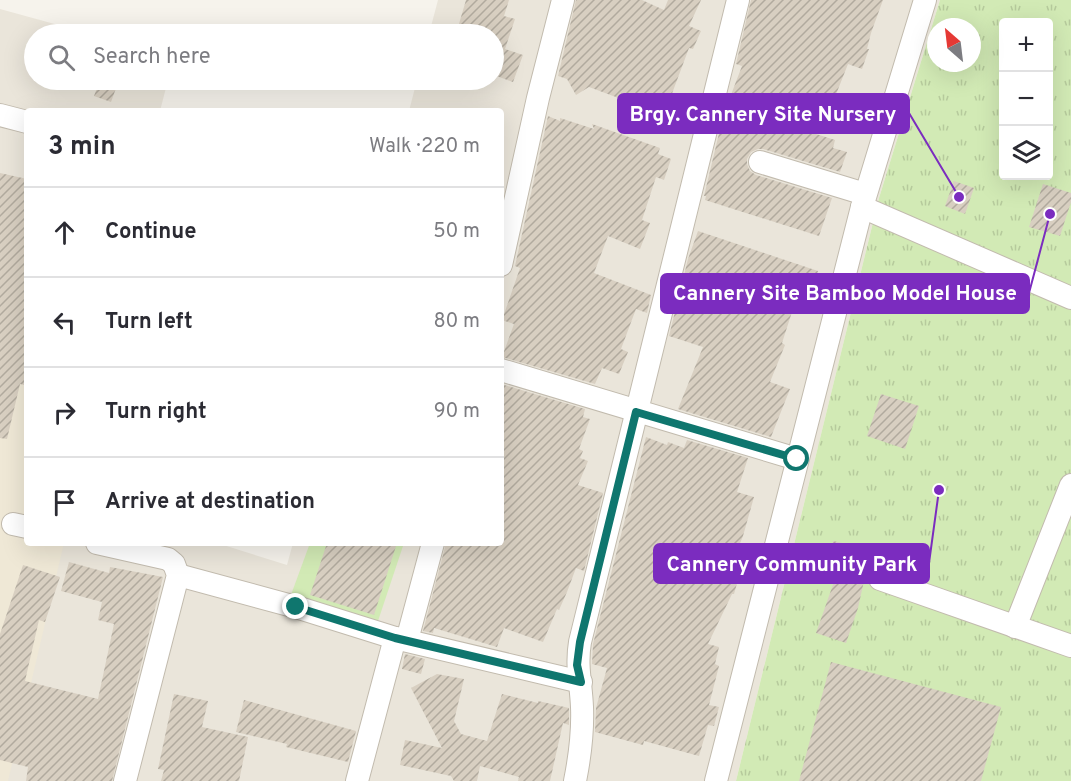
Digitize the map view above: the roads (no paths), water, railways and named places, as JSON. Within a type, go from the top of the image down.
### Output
[{"type":"street","points":[[504,253],[563,0]]},
{"type":"street","points":[[575,781],[583,724],[581,682],[577,665],[580,642],[738,0]]},
{"type":"street","points":[[716,781],[864,200],[925,0]]},
{"type":"street","points":[[0,115],[24,121]]},
{"type":"street","points":[[760,162],[864,200],[1071,298]]},
{"type":"street","points":[[504,371],[797,459]]},
{"type":"street","points":[[1015,627],[1071,485]]},
{"type":"street","points":[[110,546],[168,559],[174,564],[178,575],[125,781]]},
{"type":"street","points":[[357,781],[432,546]]},
{"type":"street","points":[[178,575],[401,639],[581,682]]},
{"type":"street","points":[[880,579],[1071,646]]},
{"type":"place","name":"Brgy. Cannery Site Nursery","points":[[959,197]]},
{"type":"place","name":"Cannery Site Bamboo Model House","points":[[1050,214]]},
{"type":"place","name":"Cannery Community Park","points":[[939,490]]}]
